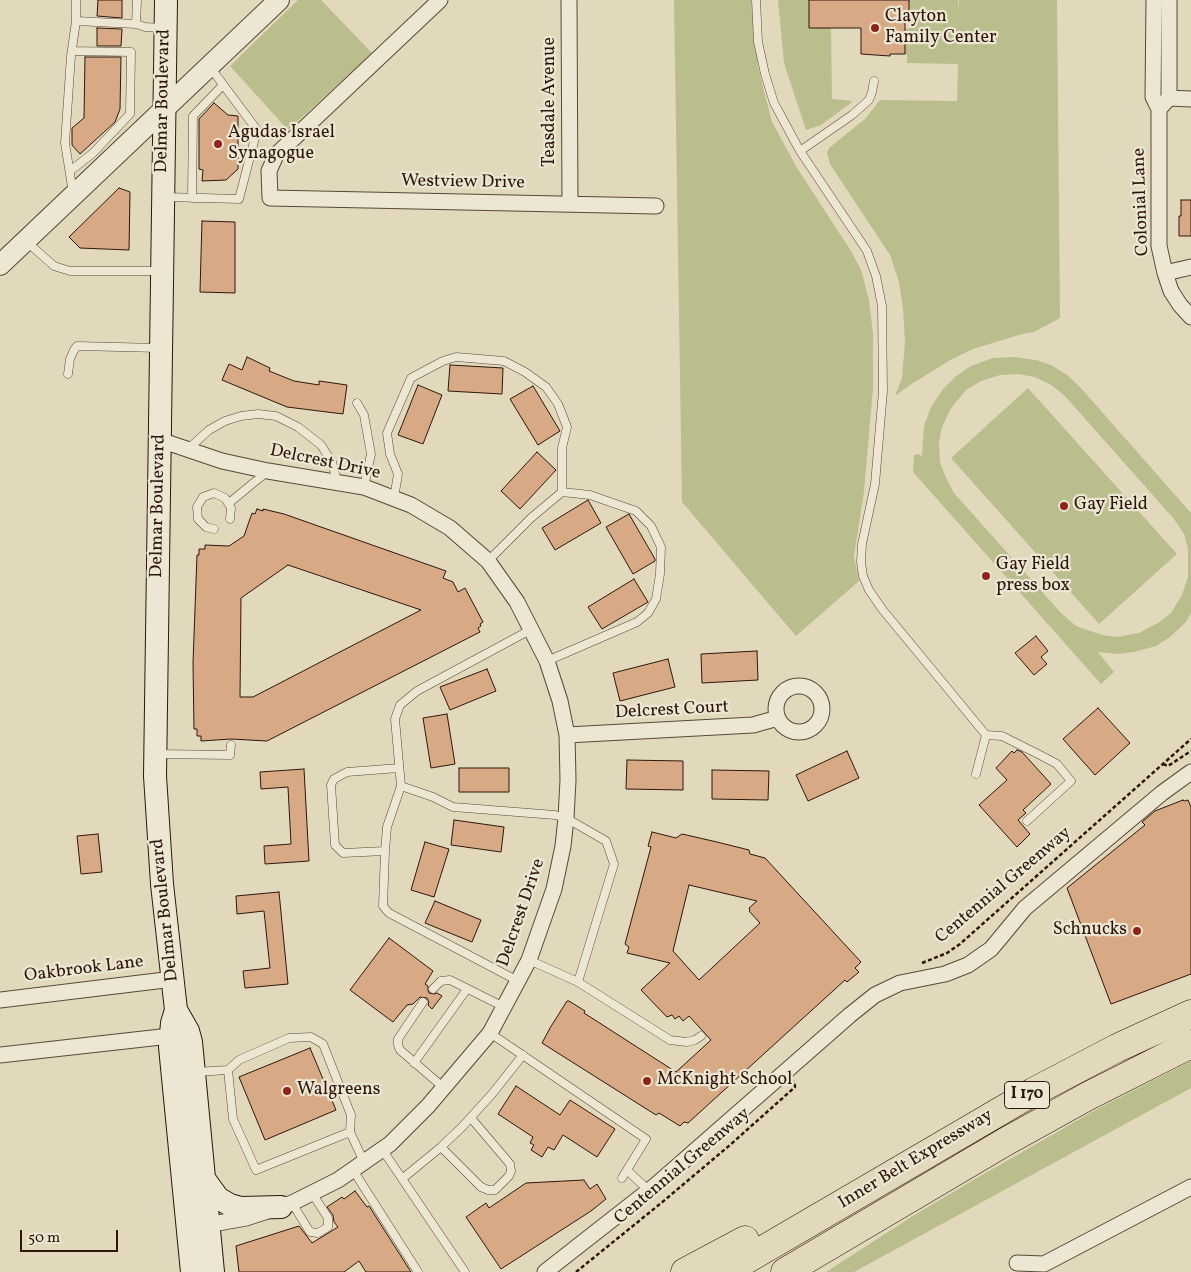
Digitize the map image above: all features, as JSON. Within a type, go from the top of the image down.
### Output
[{"type":"highway","name":"Inner Belt Expressway","points":[[725,1272],[1041,1088],[1117,1048],[1191,1014]]},
{"type":"highway","name":"Inner Belt Expressway","points":[[785,1272],[1005,1142],[1088,1096],[1191,1044]]},
{"type":"highway","points":[[685,1272],[763,1231],[868,1188]]},
{"type":"main road","name":"Delmar Boulevard","points":[[166,0],[155,754],[158,839],[176,1010],[170,1036],[198,1227],[213,1272]]},
{"type":"main road","name":"Delmar Boulevard","points":[[176,1010],[188,1031],[205,1180],[192,1272]]},
{"type":"main road","points":[[205,1180],[218,1198],[230,1206],[241,1208],[286,1205]]},
{"type":"street","points":[[0,265],[73,195],[132,126],[165,108],[279,0]]},
{"type":"street","name":"Westview Drive","points":[[440,0],[276,155],[268,171],[270,198],[656,206]]},
{"type":"street","name":"Teasdale Avenue","points":[[569,0],[570,204]]},
{"type":"street","name":"Colonial Lane","points":[[1154,0],[1162,67]]},
{"type":"street","name":"Colonial Lane","points":[[1169,0],[1162,67],[1153,97],[1164,103],[1159,246],[1171,291],[1189,312]]},
{"type":"street","points":[[1164,103],[1191,98]]},
{"type":"street","points":[[1165,273],[1191,267]]},
{"type":"street","name":"Delcrest Drive","points":[[160,440],[222,461],[268,471],[364,486],[411,505],[450,528],[488,560],[517,602],[547,661],[560,701],[567,735],[568,780],[566,818],[563,846],[554,889],[529,960],[490,1033],[444,1088],[409,1125],[359,1166],[312,1193],[286,1205],[246,1218],[198,1227]]},
{"type":"street","name":"Delcrest Court","points":[[567,735],[753,725],[778,718]]},
{"type":"street","points":[[545,1272],[649,1191],[850,1014],[875,995],[900,983],[945,974],[961,968],[991,949],[1025,908],[1162,793],[1191,772]]},
{"type":"street","name":"Oakbrook Lane","points":[[0,1000],[173,978]]},
{"type":"street","points":[[0,1055],[170,1036]]},
{"type":"street","points":[[1017,1263],[1044,1264],[1191,1187]]},
{"type":"lane","points":[[73,195],[65,143],[76,21],[76,0]]},
{"type":"lane","points":[[136,24],[137,0]]},
{"type":"lane","points":[[756,0],[758,42],[774,103],[800,151],[867,251],[876,276],[882,306],[883,391],[875,484],[862,544],[861,562],[863,576],[869,590],[882,609],[986,735],[1002,736],[1057,764],[1071,781],[1027,821]]},
{"type":"lane","points":[[76,21],[136,24],[144,27],[165,28]]},
{"type":"lane","points":[[70,171],[132,126],[131,52],[73,51]]},
{"type":"lane","points":[[163,197],[239,199],[257,130],[210,66]]},
{"type":"lane","points":[[800,151],[852,115],[869,100],[874,81]]},
{"type":"lane","points":[[192,198],[193,116],[224,85]]},
{"type":"lane","points":[[26,240],[54,266],[70,271],[162,271]]},
{"type":"lane","points":[[68,374],[70,359],[77,346],[162,348]]},
{"type":"lane","points":[[394,498],[398,474],[390,454],[387,434],[398,406],[411,378],[443,361],[456,357],[504,360],[526,372],[546,387],[558,404],[567,428],[562,448],[562,492]]},
{"type":"lane","points":[[357,403],[364,415],[371,454],[364,486]]},
{"type":"lane","points":[[188,449],[209,430],[225,421],[241,416],[258,414],[276,416],[298,427],[320,445],[332,462],[336,482]]},
{"type":"lane","points":[[229,502],[268,471]]},
{"type":"lane","points":[[488,560],[531,518],[562,492],[590,495],[636,511],[651,526],[661,547],[660,574],[656,599],[648,613],[637,622],[547,661]]},
{"type":"lane","points":[[214,529],[206,527],[198,519],[196,513],[199,502],[203,497],[214,493],[229,502],[231,508],[230,519]]},
{"type":"lane","points":[[518,981],[389,913],[383,906],[385,851],[387,827],[402,786],[394,719],[400,705],[417,692],[532,629]]},
{"type":"lane","points":[[976,774],[986,735]]},
{"type":"lane","points":[[155,754],[230,755],[231,745]]},
{"type":"lane","points":[[385,851],[343,852],[335,845],[331,786],[334,779],[348,772],[400,768]]},
{"type":"lane","points":[[402,786],[433,797],[453,807],[556,815],[566,818],[606,841],[614,864],[578,982]]},
{"type":"lane","points":[[529,960],[578,982],[670,1040],[687,1042],[701,1036]]},
{"type":"lane","points":[[432,989],[441,981],[450,980],[504,1007]]},
{"type":"lane","points":[[414,1063],[467,989]]},
{"type":"lane","points":[[423,1002],[398,1039],[398,1045],[400,1050],[444,1088]]},
{"type":"lane","points":[[490,1033],[646,1139],[622,1178]]},
{"type":"lane","points":[[194,1073],[228,1070],[239,1060],[289,1038],[310,1037],[323,1044],[351,1115],[350,1132],[359,1166],[418,1272]]},
{"type":"lane","points":[[402,1179],[441,1147],[470,1118],[523,1055]]},
{"type":"lane","points":[[228,1070],[233,1119],[256,1170],[350,1132]]},
{"type":"lane","points":[[441,1147],[481,1187],[488,1190],[495,1190],[509,1176],[512,1171],[510,1164],[470,1118]]},
{"type":"lane","points":[[382,1149],[465,1272]]},
{"type":"lane","points":[[627,1170],[649,1191]]},
{"type":"lane","points":[[286,1205],[310,1232],[318,1233],[328,1226],[328,1218],[312,1193]]},
{"type":"path","name":"Centennial Greenway","points":[[916,965],[947,953],[960,944],[1191,739]]},
{"type":"path","points":[[1163,764],[1168,766],[1191,751]]},
{"type":"path","name":"Centennial Greenway","points":[[576,1272],[660,1204],[795,1086],[795,1082],[791,1078]]},
{"type":"green space","points":[[298,0],[321,0],[372,53],[288,130],[230,66]]},
{"type":"green space","points":[[674,0],[751,0],[758,67],[772,122],[797,168],[851,251],[861,270],[869,300],[873,334],[873,388],[864,492],[854,556],[859,581],[796,636],[682,502]]},
{"type":"green space","points":[[778,0],[809,0],[831,28],[832,99],[852,101],[821,125],[806,130],[784,63]]},
{"type":"green space","points":[[909,0],[958,0],[959,11],[959,0],[1057,0],[1060,318],[1034,332],[973,349],[952,359],[895,396],[902,378],[905,342],[899,282],[890,255],[830,164],[827,153],[829,148],[865,119],[880,100],[957,101],[958,64],[907,63],[905,29],[910,28]]},
{"type":"green space","points":[[1014,357],[1036,360],[1051,365],[1067,375],[1080,387],[1191,513],[1191,613],[1186,622],[1170,637],[1156,646],[1117,654],[1098,652],[1114,672],[1101,684],[913,472],[914,455],[922,456],[924,426],[931,407],[943,389],[955,377],[971,366],[993,358]],"holes":[[[1018,374],[1035,377],[1051,385],[1064,395],[1174,519],[1184,534],[1188,549],[1188,577],[1182,595],[1171,613],[1158,623],[1139,633],[1117,637],[1102,635],[1076,626],[1061,613],[954,493],[946,478],[940,462],[939,443],[942,427],[951,408],[966,390],[981,381],[1000,375]]]},
{"type":"green space","name":"Gay Field","points":[[1028,388],[1177,554],[1099,624],[951,458]]},
{"type":"green space","points":[[1191,1061],[1191,1088],[854,1272],[826,1272],[916,1214],[982,1175],[1099,1108]]},
{"type":"building","points":[[98,0],[122,0],[122,18],[97,16]]},
{"type":"building","name":"Clayton Family Center","points":[[809,0],[909,0],[909,13],[905,13],[905,54],[890,54],[890,56],[861,54],[861,28],[809,28]]},
{"type":"building","points":[[97,28],[122,29],[121,46],[97,46]]},
{"type":"building","points":[[85,57],[121,57],[120,109],[115,122],[80,154],[72,145],[72,128],[84,118]]},
{"type":"building","name":"Agudas Israel Synagogue","points":[[214,103],[228,115],[238,116],[238,169],[226,180],[202,181],[203,170],[199,169],[199,119]]},
{"type":"building","points":[[119,188],[130,192],[129,250],[80,248],[69,237]]},
{"type":"building","points":[[1181,200],[1191,200],[1191,236],[1179,236]]},
{"type":"building","points":[[202,221],[235,222],[235,293],[200,292]]},
{"type":"building","points":[[247,357],[270,368],[269,371],[294,381],[319,385],[319,381],[347,385],[343,414],[287,407],[222,380],[229,364],[242,370]]},
{"type":"building","points":[[450,365],[503,368],[502,394],[448,391]]},
{"type":"building","points":[[418,385],[442,395],[423,444],[398,435]]},
{"type":"building","points":[[533,386],[560,431],[538,445],[510,399]]},
{"type":"building","points":[[537,452],[556,470],[520,509],[501,491]]},
{"type":"building","points":[[588,500],[601,523],[555,550],[542,528]]},
{"type":"building","points":[[257,509],[263,511],[263,509],[284,514],[446,571],[443,578],[453,582],[458,592],[465,588],[483,622],[478,628],[480,632],[267,741],[231,739],[201,741],[201,736],[197,736],[197,729],[194,729],[193,663],[197,555],[199,555],[199,549],[205,549],[205,545],[229,546],[244,536],[252,513],[255,514]],"holes":[[[288,565],[421,610],[253,697],[240,697],[241,598]]]},
{"type":"building","points":[[629,514],[655,559],[655,561],[633,574],[606,527]]},
{"type":"building","points":[[634,579],[648,602],[602,629],[588,607]]},
{"type":"building","points":[[1036,636],[1048,651],[1041,657],[1047,664],[1034,675],[1015,653]]},
{"type":"building","points":[[757,651],[758,680],[702,683],[701,654]]},
{"type":"building","points":[[668,659],[675,687],[620,701],[613,673]]},
{"type":"building","points":[[487,669],[496,691],[450,710],[440,687]]},
{"type":"building","points":[[1098,708],[1130,743],[1095,775],[1063,739]]},
{"type":"building","points":[[447,714],[455,764],[431,768],[423,718]]},
{"type":"building","points":[[1017,750],[1022,752],[1051,784],[1023,810],[1026,813],[1018,820],[1030,834],[1017,847],[979,805],[1007,780],[996,768],[1012,751],[1014,753]]},
{"type":"building","points":[[847,751],[859,778],[808,801],[796,775]]},
{"type":"building","points":[[627,760],[683,761],[683,790],[626,789]]},
{"type":"building","points":[[459,768],[509,768],[509,792],[459,792]]},
{"type":"building","points":[[304,769],[309,861],[265,864],[264,846],[291,844],[288,787],[261,789],[260,772]]},
{"type":"building","points":[[712,770],[769,771],[768,800],[712,799]]},
{"type":"building","name":"Schnucks","points":[[1183,800],[1188,800],[1191,807],[1191,974],[1111,1004],[1067,888],[1145,825],[1142,822],[1155,811]]},
{"type":"building","points":[[454,820],[504,827],[501,852],[451,845]]},
{"type":"building","points":[[652,832],[676,838],[682,834],[749,850],[750,854],[765,858],[861,962],[855,968],[859,972],[847,982],[845,980],[688,1123],[684,1122],[680,1126],[659,1113],[656,1115],[542,1043],[567,1001],[676,1072],[711,1040],[689,1016],[683,1021],[679,1016],[675,1019],[672,1015],[667,1017],[641,990],[670,963],[627,953],[629,947],[625,944],[651,847],[648,846]],"holes":[[[689,885],[757,901],[749,908],[749,911],[760,923],[699,980],[673,951]]]},
{"type":"building","points":[[98,834],[102,872],[81,874],[77,836]]},
{"type":"building","points":[[425,842],[449,849],[434,897],[411,890]]},
{"type":"building","points":[[279,892],[288,984],[245,988],[243,971],[270,968],[264,911],[237,914],[236,896]]},
{"type":"building","points":[[435,901],[481,920],[472,942],[425,923]]},
{"type":"building","points":[[389,938],[433,971],[425,984],[428,986],[429,993],[437,993],[442,996],[432,1009],[428,1005],[427,998],[420,997],[413,1004],[407,1005],[393,1022],[350,990]]},
{"type":"building","points":[[310,1048],[336,1110],[265,1140],[239,1077]]},
{"type":"building","points":[[516,1086],[560,1115],[570,1100],[615,1129],[597,1157],[563,1135],[554,1150],[548,1147],[542,1157],[531,1150],[534,1145],[530,1143],[533,1137],[498,1114]]},
{"type":"building","points":[[584,1180],[590,1189],[597,1184],[606,1199],[591,1211],[501,1269],[466,1217],[486,1203],[489,1208],[526,1183]]},
{"type":"building","points":[[355,1191],[367,1207],[369,1206],[411,1272],[366,1272],[359,1261],[344,1272],[239,1272],[236,1246],[299,1226],[312,1243],[338,1227],[327,1207]]},
{"type":"place","name":"Clayton Family Center","points":[[875,28]]},
{"type":"place","name":"Agudas Israel Synagogue","points":[[218,144]]},
{"type":"place","name":"Gay Field","points":[[1064,506]]},
{"type":"place","name":"Gay Field press box","points":[[986,576]]},
{"type":"place","name":"Schnucks","points":[[1137,931]]},
{"type":"place","name":"McKnight School","points":[[647,1081]]},
{"type":"place","name":"Walgreens","points":[[287,1091]]}]
